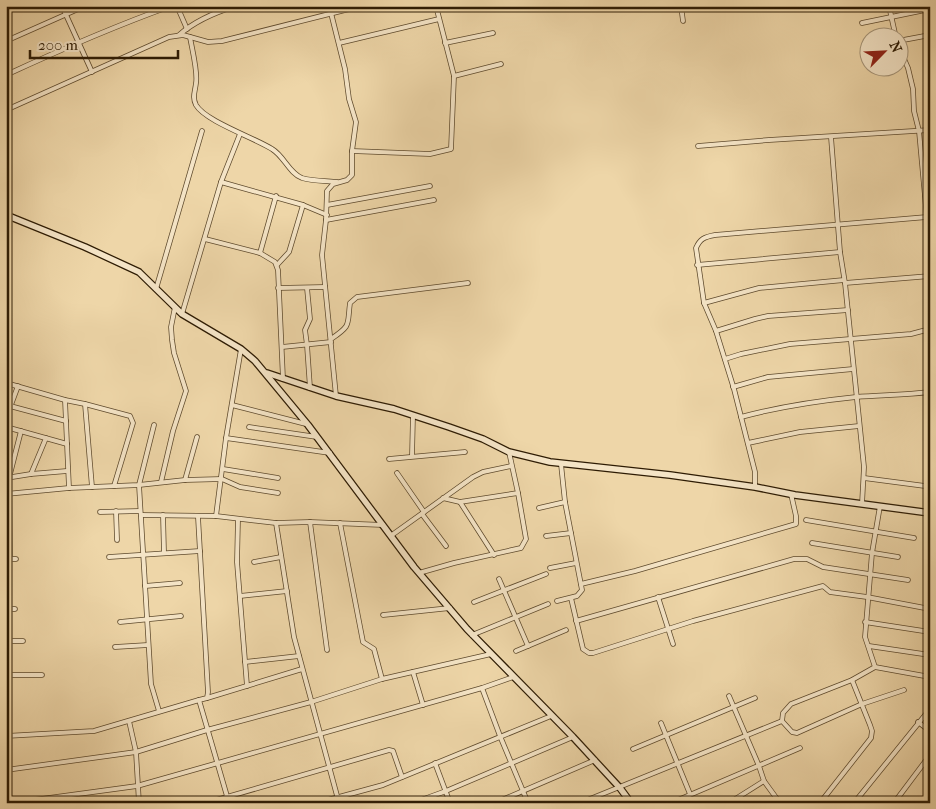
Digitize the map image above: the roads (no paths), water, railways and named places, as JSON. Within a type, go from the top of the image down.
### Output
[{"type":"street","points":[[62,6],[92,72]]},
{"type":"street","points":[[6,41],[85,6]]},
{"type":"street","points":[[6,75],[78,42],[171,6]]},
{"type":"street","points":[[177,6],[187,29]]},
{"type":"street","points":[[180,35],[212,15],[236,6]]},
{"type":"street","points":[[6,110],[169,37],[180,35],[208,42],[222,41],[361,6]]},
{"type":"street","points":[[352,151],[430,154],[451,149],[454,76],[436,6]]},
{"type":"street","points":[[681,6],[683,20]]},
{"type":"street","points":[[889,6],[894,28]]},
{"type":"street","points":[[862,23],[930,9]]},
{"type":"street","points":[[331,13],[345,69],[349,99],[356,122],[352,151],[352,175],[347,180],[333,184],[327,191],[322,255],[336,396]]},
{"type":"street","points":[[339,43],[439,19]]},
{"type":"street","points":[[445,43],[493,33]]},
{"type":"street","points":[[908,39],[930,35]]},
{"type":"street","points":[[190,37],[196,78],[193,97],[203,113],[240,134],[271,148],[281,155],[294,172],[303,178],[338,182]]},
{"type":"street","points":[[454,76],[502,64]]},
{"type":"street","points":[[908,68],[913,89],[914,111],[919,130],[930,251]]},
{"type":"street","points":[[698,146],[930,130]]},
{"type":"street","points":[[156,289],[202,131]]},
{"type":"street","points":[[182,314],[221,182],[240,134]]},
{"type":"street","points":[[831,137],[840,252],[845,281],[864,478],[862,504]]},
{"type":"street","points":[[221,182],[303,205],[326,218],[434,200]]},
{"type":"street","points":[[327,205],[430,186]]},
{"type":"street","points":[[260,253],[276,196]]},
{"type":"street","points":[[277,265],[289,252],[303,205]]},
{"type":"street","points":[[6,215],[139,272],[182,314],[241,349],[265,372],[308,424],[419,573],[472,635],[595,760],[631,803]]},
{"type":"street","points":[[756,487],[755,472],[733,387],[716,331],[704,302],[696,248],[699,241],[705,237],[927,217]]},
{"type":"street","points":[[204,239],[260,253],[277,265],[283,379]]},
{"type":"street","points":[[698,265],[840,252]]},
{"type":"street","points":[[704,302],[759,288],[930,276]]},
{"type":"street","points":[[282,347],[331,341],[348,325],[350,303],[357,297],[468,283]]},
{"type":"street","points":[[278,288],[325,287]]},
{"type":"street","points":[[307,288],[310,319],[304,330],[310,388]]},
{"type":"street","points":[[162,482],[173,431],[186,391],[174,353],[172,340],[171,328],[175,307]]},
{"type":"street","points":[[716,331],[768,316],[848,310]]},
{"type":"street","points":[[725,360],[741,354],[790,344],[911,334],[930,328]]},
{"type":"street","points":[[216,516],[226,438],[241,349]]},
{"type":"street","points":[[733,387],[768,377],[853,370]]},
{"type":"street","points":[[265,372],[336,396],[413,415],[484,439],[509,452],[561,464],[670,475],[930,513]]},
{"type":"street","points":[[6,383],[130,416],[133,420],[114,486]]},
{"type":"street","points":[[6,418],[18,386]]},
{"type":"street","points":[[741,417],[768,410],[855,397],[930,392]]},
{"type":"street","points":[[65,400],[69,488]]},
{"type":"street","points":[[86,404],[92,487]]},
{"type":"street","points":[[232,405],[308,424]]},
{"type":"street","points":[[10,406],[66,421]]},
{"type":"street","points":[[412,456],[413,415]]},
{"type":"street","points":[[154,425],[139,485],[151,684],[159,711]]},
{"type":"street","points":[[249,426],[318,437]]},
{"type":"street","points":[[748,443],[800,432],[859,426]]},
{"type":"street","points":[[6,427],[67,444]]},
{"type":"street","points":[[16,559],[8,559],[8,478],[21,431]]},
{"type":"street","points":[[31,474],[46,438]]},
{"type":"street","points":[[186,480],[197,438]]},
{"type":"street","points":[[226,438],[330,453]]},
{"type":"street","points":[[389,459],[465,452]]},
{"type":"street","points":[[419,573],[454,563],[517,550],[525,543],[526,539],[518,493],[509,452]]},
{"type":"street","points":[[557,601],[571,598],[580,594],[582,590],[570,533],[561,464]]},
{"type":"street","points":[[392,536],[443,498],[483,472],[511,466]]},
{"type":"street","points":[[223,469],[278,478]]},
{"type":"street","points":[[8,478],[68,471]]},
{"type":"street","points":[[397,473],[446,546]]},
{"type":"street","points":[[864,478],[925,486]]},
{"type":"street","points":[[8,493],[139,485],[186,480],[222,480],[240,487],[278,493]]},
{"type":"street","points":[[443,498],[460,502],[518,493]]},
{"type":"street","points":[[581,584],[636,571],[796,524],[791,494]]},
{"type":"street","points":[[460,502],[494,555]]},
{"type":"street","points":[[539,508],[565,502]]},
{"type":"street","points":[[876,668],[866,642],[865,622],[874,532],[880,506]]},
{"type":"street","points":[[100,512],[198,517],[216,516],[276,523],[310,522],[383,525]]},
{"type":"street","points":[[116,512],[117,540]]},
{"type":"street","points":[[163,515],[164,553]]},
{"type":"street","points":[[198,517],[208,680],[206,698]]},
{"type":"street","points":[[238,520],[237,562],[247,686]]},
{"type":"street","points":[[806,520],[914,538]]},
{"type":"street","points":[[310,522],[327,650]]},
{"type":"street","points":[[276,523],[294,637],[339,803]]},
{"type":"street","points":[[340,523],[363,642],[374,649],[382,679]]},
{"type":"street","points":[[546,536],[570,533]]},
{"type":"street","points":[[812,543],[898,557]]},
{"type":"street","points":[[109,557],[200,551]]},
{"type":"street","points":[[254,562],[281,557]]},
{"type":"street","points":[[576,621],[794,559],[806,559],[823,567],[870,576],[908,580]]},
{"type":"street","points":[[550,568],[576,564]]},
{"type":"street","points":[[474,602],[546,574]]},
{"type":"street","points":[[500,579],[528,646]]},
{"type":"street","points":[[145,586],[180,584]]},
{"type":"street","points":[[571,598],[583,649],[589,653],[823,586],[830,592],[930,609]]},
{"type":"street","points":[[240,596],[287,591]]},
{"type":"street","points":[[658,597],[673,644]]},
{"type":"street","points":[[472,635],[548,604]]},
{"type":"street","points":[[6,609],[15,608]]},
{"type":"street","points":[[383,615],[450,608]]},
{"type":"street","points":[[120,622],[181,616]]},
{"type":"street","points":[[865,622],[930,632]]},
{"type":"street","points":[[516,651],[566,630]]},
{"type":"street","points":[[6,641],[23,641]]},
{"type":"street","points":[[115,647],[148,645]]},
{"type":"street","points":[[869,646],[930,655]]},
{"type":"street","points":[[6,770],[136,752],[207,730],[311,702],[382,679],[491,654]]},
{"type":"street","points":[[245,662],[299,656]]},
{"type":"street","points":[[904,690],[862,704],[798,733],[792,732],[782,721],[783,713],[791,704],[852,680],[876,668],[930,677]]},
{"type":"street","points":[[6,736],[86,731],[129,721],[302,669]]},
{"type":"street","points":[[412,672],[422,705]]},
{"type":"street","points":[[6,675],[42,675]]},
{"type":"street","points":[[12,803],[138,786],[482,688],[513,676]]},
{"type":"street","points":[[820,803],[871,738],[872,731],[852,680]]},
{"type":"street","points":[[482,688],[528,803]]},
{"type":"street","points":[[729,696],[764,781],[780,803]]},
{"type":"street","points":[[632,748],[755,698]]},
{"type":"street","points":[[199,700],[229,803]]},
{"type":"street","points":[[854,803],[930,709]]},
{"type":"street","points":[[318,803],[383,785],[552,716]]},
{"type":"street","points":[[129,721],[136,752],[139,803]]},
{"type":"street","points":[[580,803],[782,721]]},
{"type":"street","points":[[918,722],[930,731]]},
{"type":"street","points":[[661,723],[690,794]]},
{"type":"street","points":[[413,803],[573,737]]},
{"type":"street","points":[[671,803],[800,748]]},
{"type":"street","points":[[206,803],[328,766],[389,750],[393,752],[402,777]]},
{"type":"street","points":[[894,803],[930,755]]},
{"type":"street","points":[[495,803],[595,760]]},
{"type":"street","points":[[435,763],[450,803]]},
{"type":"street","points":[[729,803],[736,801],[764,781]]}]
